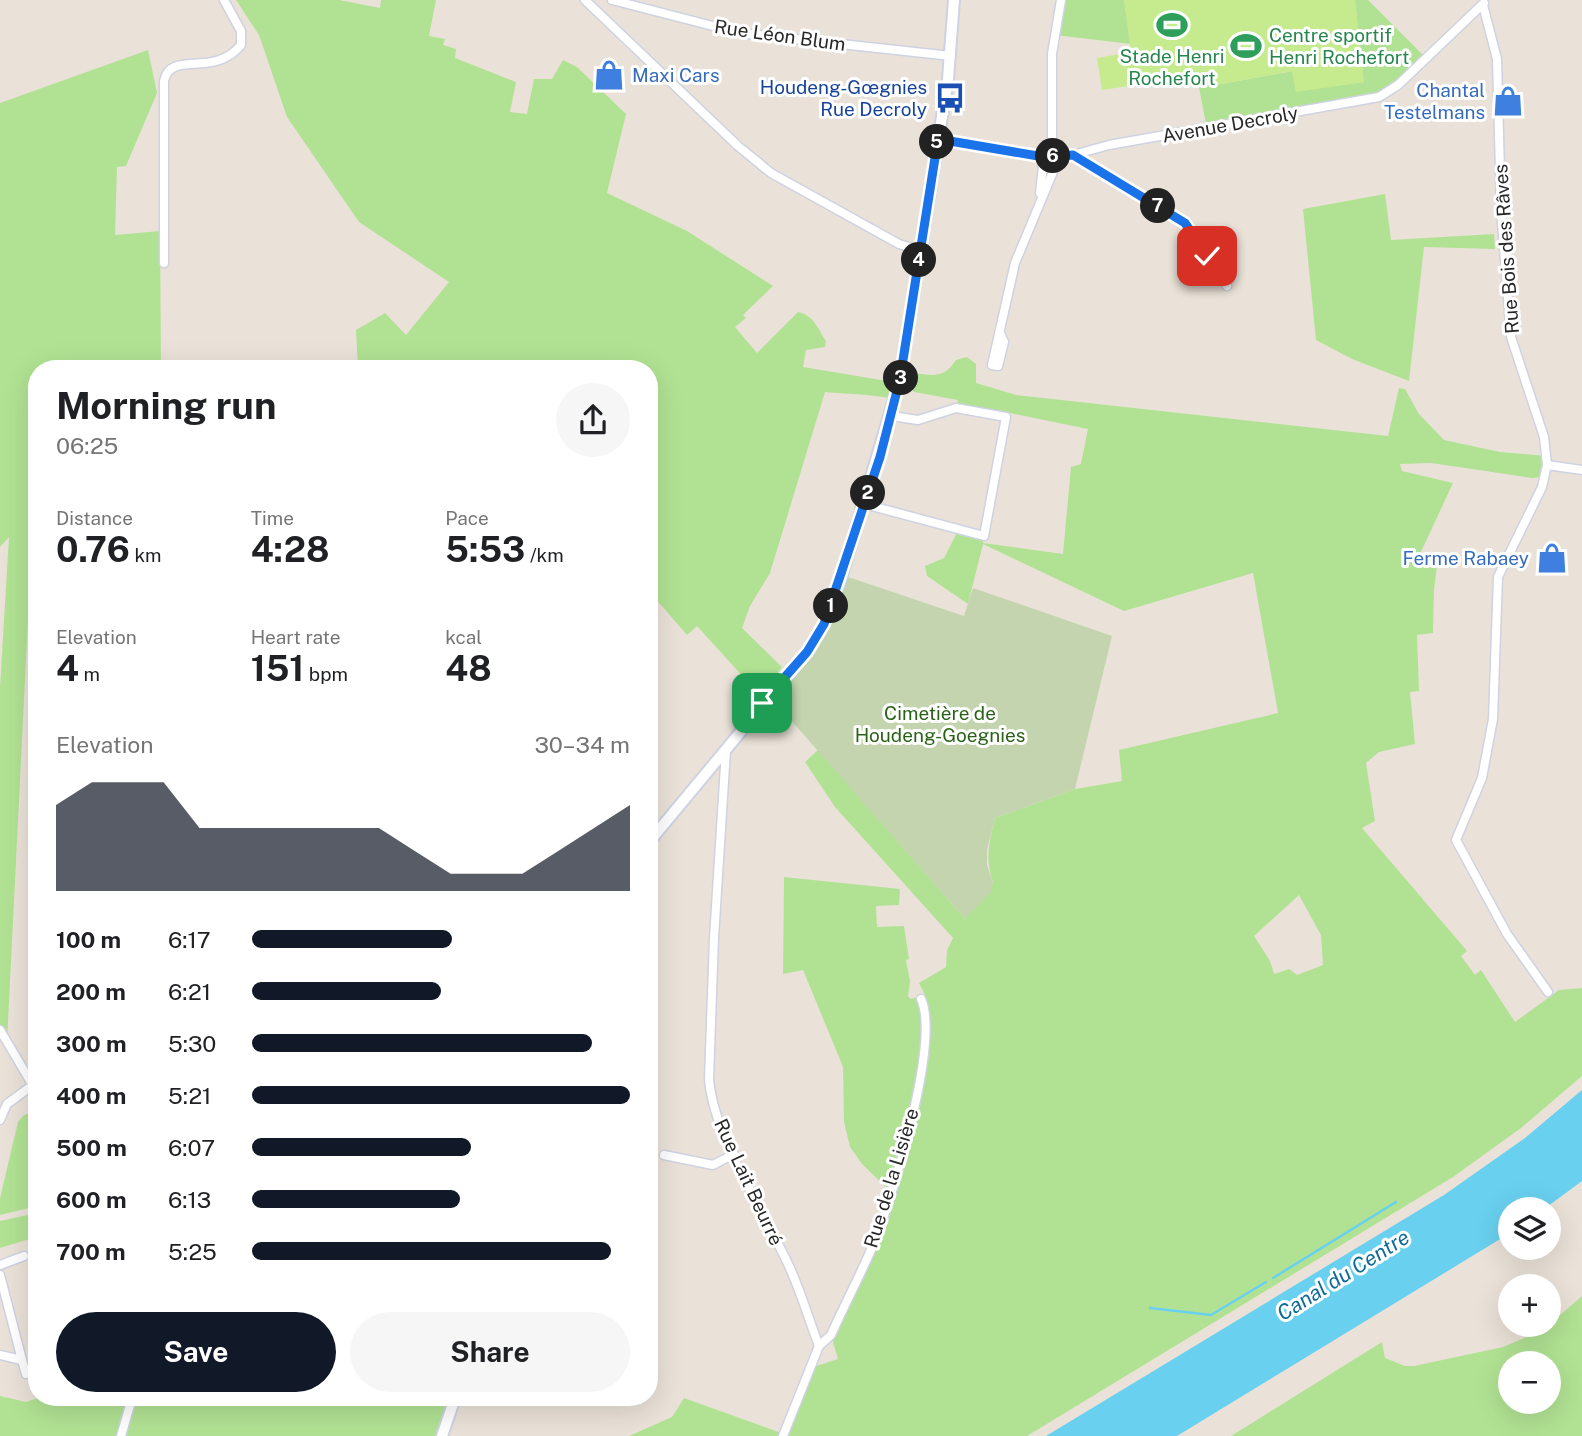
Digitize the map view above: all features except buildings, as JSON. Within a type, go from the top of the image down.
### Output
[{"type":"street","points":[[164,263],[166,71],[174,65],[202,65],[220,61],[241,44],[242,31],[224,0]]},
{"type":"street","points":[[585,0],[740,148],[771,173],[899,244],[921,251]]},
{"type":"street","name":"Rue Léon Blum","points":[[612,0],[740,33],[951,56]]},
{"type":"street","points":[[658,831],[817,638],[842,575],[891,416],[921,251],[951,56],[954,0]]},
{"type":"street","points":[[995,366],[1012,275],[1040,199],[1052,156],[1052,54],[1061,0]]},
{"type":"street","name":"Avenue Decroly","points":[[938,139],[1052,156],[1073,155],[1109,145],[1379,97],[1398,85],[1484,2]]},
{"type":"street","name":"Rue Bois des Râves","points":[[1484,2],[1497,59],[1501,210],[1511,337],[1544,437],[1547,465],[1542,487],[1498,577],[1493,719],[1482,778],[1456,840],[1507,934],[1548,992]]},
{"type":"street","points":[[1073,155],[1185,223],[1227,286]]},
{"type":"street","points":[[1040,199],[1052,156]]},
{"type":"street","points":[[864,504],[984,536],[1006,417],[956,408],[918,420],[891,416]]},
{"type":"street","points":[[1547,465],[1582,470]]},
{"type":"street","name":"Rue Lait Beurré","points":[[726,747],[714,938],[709,1079],[712,1101],[734,1154],[790,1268],[819,1346]]},
{"type":"street","name":"Rue de la Lisière","points":[[819,1346],[831,1335],[877,1235],[891,1192],[920,1083],[927,1011],[921,999]]},
{"type":"street","points":[[0,1030],[28,1072]]},
{"type":"street","points":[[0,1120],[7,1104],[28,1088]]},
{"type":"street","points":[[664,1156],[713,1165],[734,1154]]},
{"type":"street","points":[[0,1265],[24,1256]]},
{"type":"street","points":[[0,1275],[28,1373]]},
{"type":"street","points":[[783,1436],[819,1346]]},
{"type":"street","points":[[0,1355],[22,1360]]},
{"type":"street","points":[[121,1436],[130,1406]]},
{"type":"street","points":[[442,1436],[452,1406]]},
{"type":"green space","points":[[236,0],[339,0],[380,8],[381,0],[436,0],[429,36],[445,39],[443,45],[456,49],[455,58],[516,82],[510,112],[527,114],[534,79],[552,79],[563,60],[577,67],[626,114],[607,193],[687,231],[773,286],[743,315],[746,318],[735,327],[757,353],[798,312],[812,320],[826,341],[825,347],[806,350],[803,367],[893,382],[890,398],[825,392],[770,573],[750,606],[742,628],[782,667],[764,690],[756,691],[697,626],[687,635],[658,601],[658,360],[358,360],[356,330],[385,313],[406,335],[449,282],[359,222],[287,117],[259,35]]},
{"type":"green space","points":[[1061,0],[1124,0],[1131,44],[1055,35]]},
{"type":"green space","name":"Centre sportif Henri Rochefort","points":[[1124,0],[1355,0],[1364,82],[1296,92],[1292,71],[1199,88],[1196,76],[1102,90],[1097,58],[1131,52]]},
{"type":"green space","points":[[1355,0],[1368,0],[1426,58],[1387,93],[1207,129],[1199,88],[1293,71],[1296,91],[1363,82]]},
{"type":"green space","points":[[148,50],[157,93],[126,166],[117,167],[115,235],[160,231],[161,360],[28,360],[28,619],[7,1042],[0,1030],[0,687],[9,537],[0,547],[0,103]]},
{"type":"green space","points":[[1385,194],[1391,240],[1494,234],[1495,249],[1424,247],[1409,381],[1352,359],[1316,340],[1303,209]]},
{"type":"green space","points":[[967,357],[976,364],[976,383],[1016,395],[1388,436],[1399,388],[1405,389],[1419,414],[1444,440],[1500,452],[1546,456],[1544,477],[1532,478],[1431,463],[1400,464],[1402,471],[1453,483],[1420,554],[1438,558],[1433,633],[1417,635],[1419,691],[1410,692],[1415,744],[1379,752],[1366,763],[1375,821],[1362,828],[1467,951],[1461,956],[1475,975],[1481,970],[1515,1022],[1559,990],[1582,988],[1582,1076],[1521,1128],[1453,1177],[1027,1436],[629,1436],[672,1417],[684,1398],[784,1434],[810,1368],[838,1359],[831,1335],[877,1235],[891,1192],[862,1164],[850,1147],[844,1122],[843,1067],[803,970],[783,974],[784,877],[900,889],[899,905],[876,906],[877,927],[904,926],[909,959],[906,960],[910,981],[908,996],[911,999],[925,995],[919,983],[946,967],[947,950],[953,938],[835,807],[805,762],[818,750],[965,919],[993,883],[989,851],[995,818],[1075,789],[1122,781],[1119,750],[1278,713],[1253,573],[1124,611],[983,544],[968,604],[927,576],[925,566],[944,558],[959,529],[984,536],[983,543],[1063,554],[1071,467],[1081,464],[1088,429],[1010,413],[1006,417],[956,408],[958,400],[914,392],[911,388],[914,373],[943,373],[956,360]],"holes":[[[1299,895],[1321,935],[1323,965],[1297,975],[1289,969],[1274,974],[1270,961],[1254,936]]]},
{"type":"green space","name":"Cimetière de Houdeng-Goegnies","points":[[842,575],[964,616],[973,588],[1112,636],[1075,789],[995,818],[987,850],[987,865],[993,883],[991,892],[965,919],[769,695],[807,652]]},
{"type":"green space","points":[[28,1114],[28,1208],[0,1215],[0,1198],[18,1122]]},
{"type":"green space","points":[[28,1215],[28,1240],[0,1248],[0,1221]]},
{"type":"green space","points":[[1582,1296],[1582,1436],[1231,1436],[1382,1342],[1385,1358],[1405,1366],[1503,1347],[1527,1337],[1561,1337],[1561,1314]]},
{"type":"green space","points":[[0,1396],[28,1401],[28,1406],[453,1406],[446,1436],[0,1436]]},
{"type":"water","name":"Canal du Centre","points":[[1582,1090],[1582,1181],[1560,1197],[1498,1197],[1498,1240],[1177,1436],[1046,1436],[1444,1195],[1525,1138]]},
{"type":"waterway","points":[[1273,1278],[1396,1202]]},
{"type":"waterway","points":[[1150,1308],[1211,1315],[1266,1282]]},
{"type":"place","name":"Stade Henri Rochefort","points":[[1172,25]]},
{"type":"place","name":"Centre sportif Henri Rochefort","points":[[1246,46]]},
{"type":"place","name":"Maxi Cars","points":[[609,75]]},
{"type":"place","name":"Houdeng-Gœgnies Rue Decroly","points":[[950,98]]},
{"type":"place","name":"Chantal Testelmans","points":[[1508,101]]},
{"type":"place","name":"Ferme Rabaey","points":[[1552,558]]},
{"type":"route","points":[[762,703],[807,652],[824,624],[880,457],[908,336],[938,139],[1044,157],[1073,155],[1185,223],[1207,256]]}]
